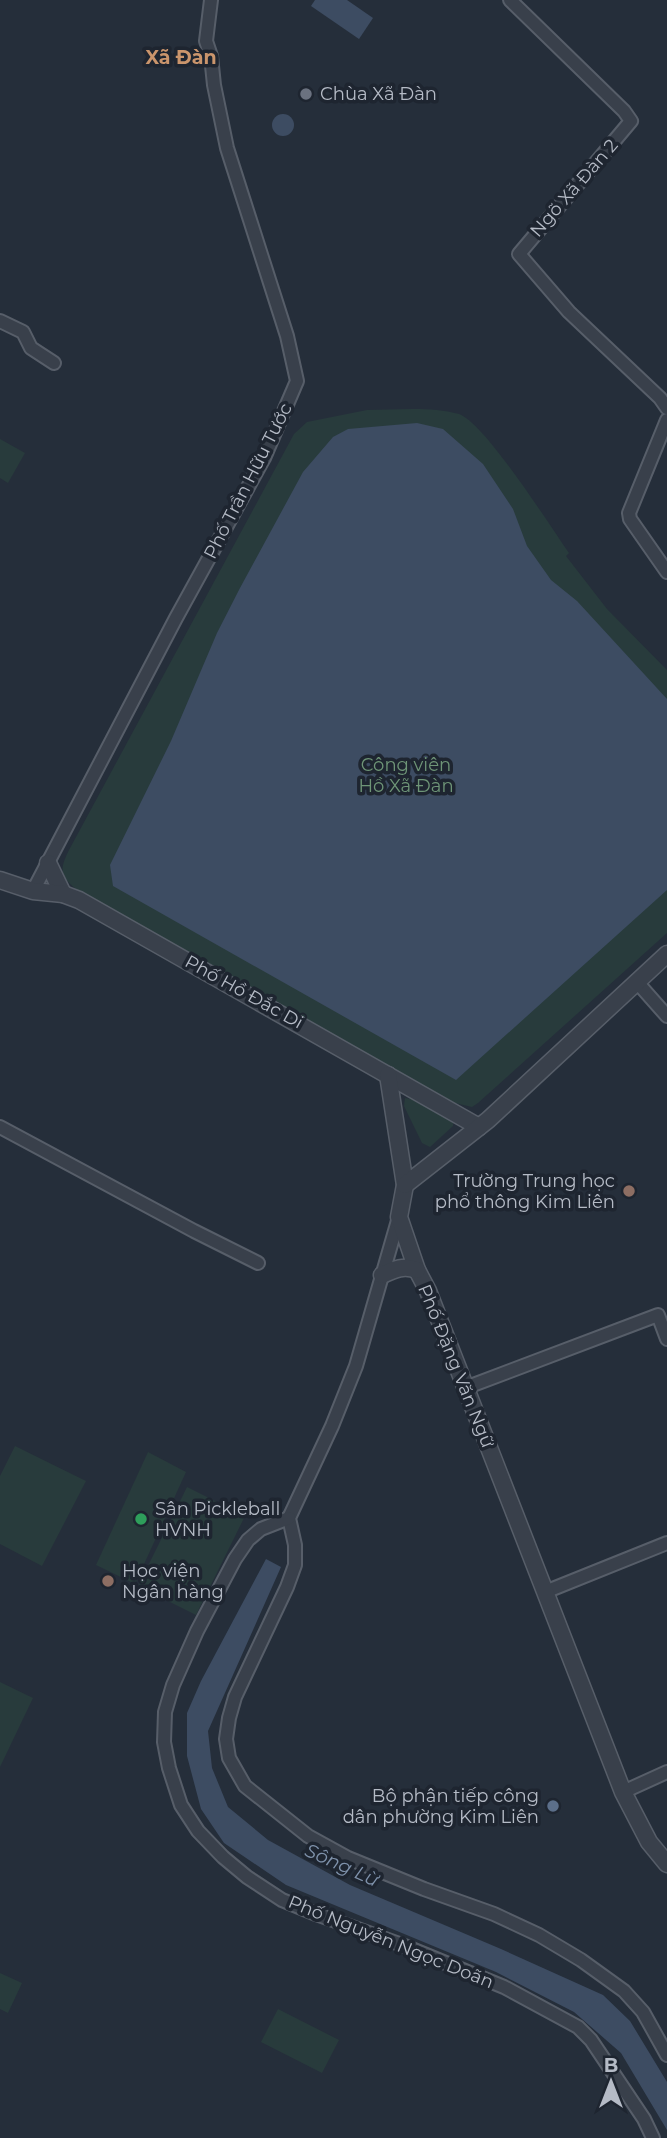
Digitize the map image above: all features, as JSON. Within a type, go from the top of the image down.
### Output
[{"type":"street","name":"Phố Trần Hữu Tước","points":[[33,891],[176,618],[264,458],[298,381],[287,336],[227,148],[206,41],[211,0]]},
{"type":"street","name":"Ngõ Xã Đàn 2","points":[[510,0],[624,111],[631,121],[519,254],[569,312],[660,398],[667,408]]},
{"type":"street","points":[[0,321],[23,332],[32,348],[54,363]]},
{"type":"street","points":[[667,419],[629,513],[630,519],[667,572]]},
{"type":"street","points":[[48,863],[63,894]]},
{"type":"street","name":"Phố Hồ Đắc Di","points":[[0,880],[33,891],[63,894],[79,900],[479,1127]]},
{"type":"street","points":[[405,1185],[479,1127],[667,954]]},
{"type":"street","points":[[636,981],[667,1016]]},
{"type":"street","points":[[388,1075],[405,1185],[399,1217],[346,1394],[289,1518],[295,1545],[295,1564],[287,1587],[235,1697],[226,1739],[229,1758],[245,1786],[308,1836],[348,1858],[494,1914],[582,1960],[612,1981],[637,2005],[667,2055]]},
{"type":"street","points":[[0,1127],[258,1263]]},
{"type":"street","name":"Phố Đặng Văn Ngữ","points":[[399,1217],[623,1791],[649,1842],[667,1864]]},
{"type":"street","points":[[382,1275],[408,1267],[418,1270]]},
{"type":"street","points":[[465,1388],[658,1315],[667,1339]]},
{"type":"street","name":"Phố Nguyễn Ngọc Doãn","points":[[289,1518],[261,1529],[248,1540],[197,1631],[173,1685],[165,1712],[164,1742],[181,1805],[198,1831],[223,1857],[282,1900],[504,1987],[578,2027],[591,2040],[644,2119],[653,2138]]},
{"type":"street","points":[[545,1592],[667,1543]]},
{"type":"street","points":[[623,1791],[667,1772]]},
{"type":"green space","name":"Công viên Hồ Xã Đàn","points":[[367,410],[436,410],[459,414],[470,421],[517,477],[569,553],[566,556],[607,609],[667,670],[667,933],[472,1107],[455,1103],[401,1074],[77,890],[67,881],[63,872],[69,850],[294,434],[307,422]]},
{"type":"green space","points":[[0,439],[25,453],[8,483],[0,478]]},
{"type":"green space","points":[[405,1098],[453,1121],[453,1126],[430,1147],[422,1143],[404,1106]]},
{"type":"green space","points":[[15,1446],[86,1481],[42,1566],[0,1544],[0,1476]]},
{"type":"green space","name":"Sân Pickleball HVNH","points":[[148,1452],[186,1472],[135,1584],[96,1565]]},
{"type":"green space","points":[[187,1487],[245,1516],[196,1615],[138,1586]]},
{"type":"green space","points":[[0,1682],[33,1698],[0,1767]]},
{"type":"green space","points":[[0,1973],[22,1983],[8,2013],[0,2009]]},
{"type":"green space","points":[[278,2009],[339,2040],[322,2073],[261,2042]]},
{"type":"water","points":[[315,0],[347,0],[373,18],[359,39],[311,6]]},
{"type":"water","points":[[283,114],[291,117],[294,125],[291,133],[283,136],[275,133],[272,125],[275,117]]},
{"type":"water","name":"Công viên Hồ Xã Đàn","points":[[417,423],[443,429],[483,464],[513,509],[527,546],[551,580],[577,601],[667,699],[667,890],[456,1080],[113,886],[110,865],[171,741],[217,633],[303,472],[333,437],[348,429]]},
{"type":"water","points":[[266,1559],[281,1567],[208,1731],[212,1768],[228,1807],[268,1840],[350,1885],[603,1995],[630,2021],[667,2082],[667,2130],[621,2053],[574,2012],[496,1972],[286,1885],[224,1843],[201,1809],[187,1756],[187,1713],[201,1681]]},
{"type":"place","name":"Chùa Xã Đàn","points":[[306,94]]},
{"type":"place","name":"Trường Trung học phổ thông Kim Liên","points":[[629,1191]]},
{"type":"place","name":"Sân Pickleball HVNH","points":[[141,1519]]},
{"type":"place","name":"Học viện Ngân hàng","points":[[108,1581]]},
{"type":"place","name":"Bộ phận tiếp công dân phường Kim Liên","points":[[553,1806]]},
{"type":"district","name":"Xã Đàn","points":[[181,57]]},
{"type":"water label","name":"Sông Lừ","points":[[342,1865]]}]
